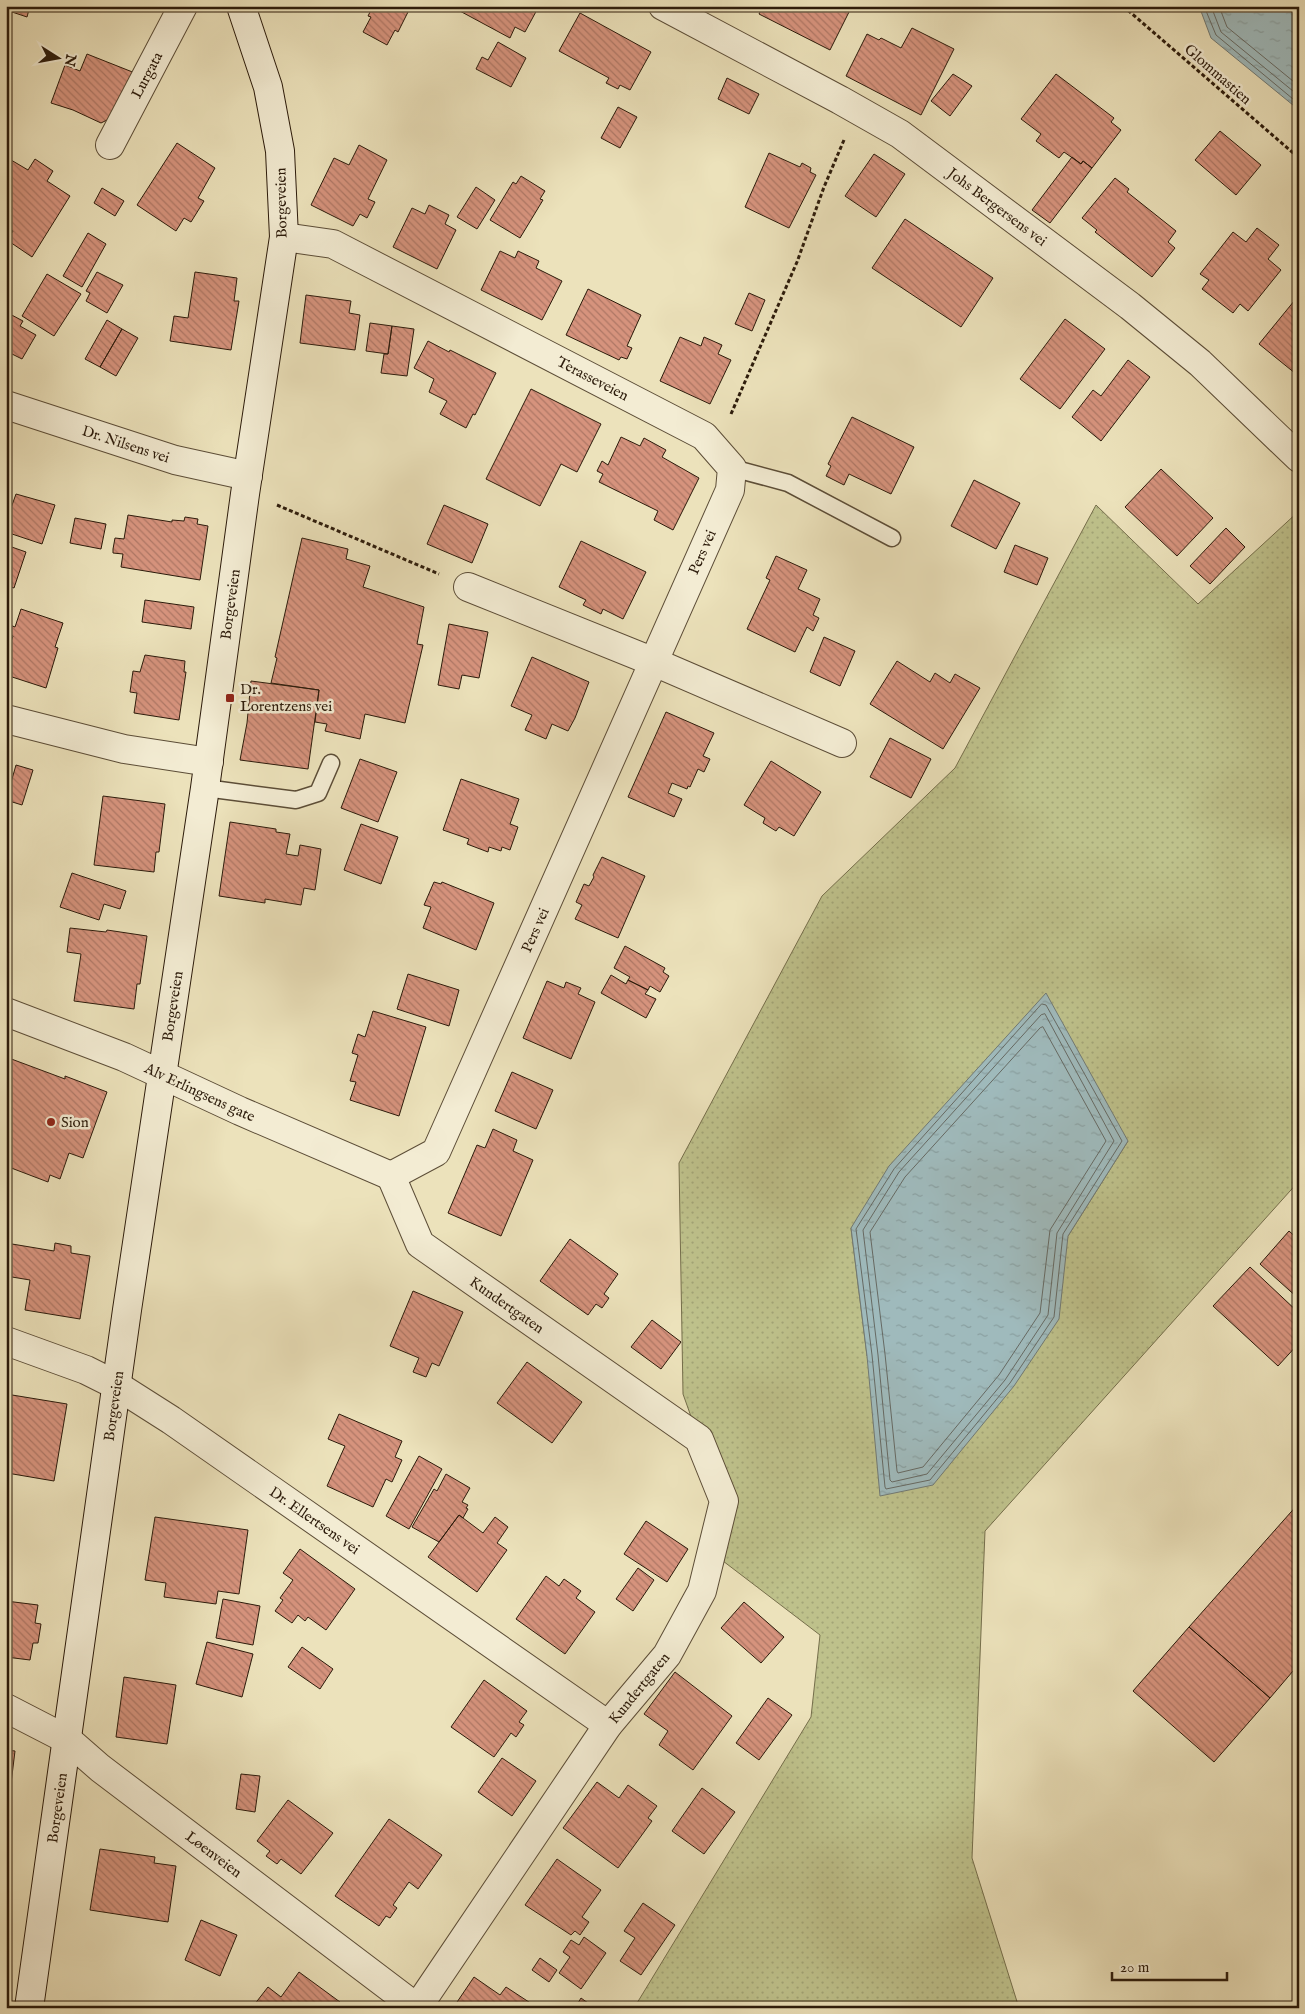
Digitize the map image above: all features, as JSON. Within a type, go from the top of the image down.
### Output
[{"type":"street","name":"Lurgata","points":[[110,145],[183,6]]},
{"type":"street","name":"Borgeveien","points":[[29,2008],[62,1763],[68,1740],[116,1385],[207,775],[284,237],[280,152],[268,87],[241,6]]},
{"type":"street","name":"Johs Bergersens vei","points":[[662,6],[900,134],[1130,306],[1200,363],[1299,458]]},
{"type":"street","name":"Terasseveien","points":[[284,237],[333,244],[704,436],[724,458]]},
{"type":"street","name":"Dr. Nilsens vei","points":[[6,405],[247,485]]},
{"type":"street","name":"Pers vei","points":[[392,1176],[436,1152],[730,490],[724,458]]},
{"type":"street","points":[[468,587],[654,662],[842,744]]},
{"type":"street","points":[[6,719],[124,749],[207,775]]},
{"type":"street","name":"Alv Erlingsens gate","points":[[6,1012],[124,1057],[240,1111],[392,1176]]},
{"type":"street","name":"Kundertgaten","points":[[392,1176],[420,1244],[698,1440],[724,1501],[702,1591],[667,1655],[608,1725],[417,2008]]},
{"type":"street","name":"Dr. Ellertsens vei","points":[[6,1341],[86,1370],[116,1385],[171,1420],[608,1725]]},
{"type":"street","name":"Løenveien","points":[[6,1708],[68,1740],[100,1768],[417,2008]]},
{"type":"lane","name":"Terasseveien","points":[[724,458],[788,483],[892,538]]},
{"type":"lane","points":[[207,775],[296,800],[318,793],[331,763]]},
{"type":"path","name":"Glommastien","points":[[1123,6],[1299,158]]},
{"type":"path","points":[[724,458],[824,187],[858,110]]},
{"type":"path","points":[[247,485],[310,518],[468,587]]},
{"type":"green space","points":[[1096,505],[1198,604],[1299,511],[1299,1181],[985,1531],[972,1858],[1019,2008],[634,2008],[811,1717],[820,1635],[723,1561],[699,1439],[683,1394],[679,1163],[822,896],[955,768]],"holes":[[[1128,1141],[1068,1236],[867,1356],[851,1228]]]},
{"type":"water","points":[[1199,6],[1299,6],[1299,110],[1211,38]]},
{"type":"water","points":[[1046,993],[1128,1141],[1068,1236],[1059,1319],[1014,1386],[933,1485],[880,1496],[867,1356],[851,1228],[889,1166]]},
{"type":"building","points":[[6,6],[30,6],[27,17],[6,10]]},
{"type":"building","points":[[144,6],[158,6],[156,11]]},
{"type":"building","points":[[373,6],[411,6],[398,32],[395,30],[387,45],[363,32],[371,17],[368,16]]},
{"type":"building","points":[[460,6],[539,6],[525,32],[515,27],[510,38],[458,10]]},
{"type":"building","points":[[763,6],[852,6],[830,50],[759,14]]},
{"type":"building","points":[[580,13],[651,52],[630,90],[620,85],[618,89],[606,83],[609,78],[559,51]]},
{"type":"building","points":[[912,28],[954,49],[921,115],[846,76],[867,34],[879,40],[881,38],[901,48]]},
{"type":"building","points":[[498,42],[526,58],[511,87],[476,69],[482,57],[488,60]]},
{"type":"building","points":[[87,54],[135,73],[119,114],[101,123],[73,110],[51,103],[65,65],[80,71]]},
{"type":"building","points":[[953,74],[972,86],[950,116],[931,101]]},
{"type":"building","points":[[1056,74],[1114,118],[1111,122],[1121,130],[1092,168],[1083,161],[1081,164],[1064,152],[1059,158],[1036,141],[1041,134],[1021,119]]},
{"type":"building","points":[[727,78],[759,94],[749,114],[718,99]]},
{"type":"building","points":[[618,107],[637,117],[620,148],[601,138]]},
{"type":"building","points":[[1220,131],[1261,165],[1236,195],[1195,160]]},
{"type":"building","points":[[177,143],[215,168],[198,198],[204,201],[191,222],[184,218],[176,231],[137,205]]},
{"type":"building","points":[[359,145],[387,160],[368,199],[375,202],[367,218],[360,214],[353,226],[311,205],[334,158],[349,165]]},
{"type":"building","points":[[769,153],[800,167],[802,163],[811,168],[810,172],[816,175],[789,228],[745,207]]},
{"type":"building","points":[[874,154],[905,174],[876,217],[845,196]]},
{"type":"building","points":[[6,157],[28,170],[35,159],[53,171],[47,181],[70,196],[32,257],[7,240],[13,231],[6,227]]},
{"type":"building","points":[[1072,157],[1081,164],[1083,161],[1092,168],[1050,223],[1032,210]]},
{"type":"building","points":[[521,176],[545,191],[540,199],[543,200],[520,238],[490,220],[513,182],[516,184]]},
{"type":"building","points":[[1115,178],[1129,189],[1127,192],[1176,231],[1168,242],[1175,248],[1152,277],[1095,232],[1097,230],[1082,218]]},
{"type":"building","points":[[476,187],[495,200],[477,229],[457,217]]},
{"type":"building","points":[[102,188],[124,201],[115,216],[94,203]]},
{"type":"building","points":[[429,205],[449,215],[445,224],[456,230],[437,269],[393,247],[412,208],[425,214]]},
{"type":"building","points":[[905,219],[993,278],[961,327],[872,268]]},
{"type":"building","points":[[1257,228],[1279,245],[1268,259],[1281,270],[1248,311],[1240,304],[1233,313],[1202,289],[1209,280],[1200,274],[1233,232],[1246,242]]},
{"type":"building","points":[[88,233],[106,244],[82,287],[63,276]]},
{"type":"building","points":[[500,251],[515,258],[518,251],[539,261],[536,268],[562,281],[542,320],[481,290]]},
{"type":"building","points":[[97,272],[123,285],[107,313],[86,301],[90,293],[86,291]]},
{"type":"building","points":[[195,272],[237,278],[234,301],[239,301],[231,350],[170,341],[174,316],[188,318]]},
{"type":"building","points":[[47,274],[81,294],[54,336],[22,316]]},
{"type":"building","points":[[588,289],[641,315],[627,346],[632,348],[627,359],[621,357],[619,360],[566,335]]},
{"type":"building","points":[[749,293],[765,300],[752,331],[735,324]]},
{"type":"building","points":[[306,295],[351,301],[349,313],[360,315],[355,350],[300,343]]},
{"type":"building","points":[[1299,295],[1299,370],[1296,374],[1259,344]]},
{"type":"building","points":[[6,312],[23,321],[20,326],[36,335],[22,359],[6,351]]},
{"type":"building","points":[[1065,319],[1105,349],[1060,409],[1020,379]]},
{"type":"building","points":[[107,320],[122,329],[100,367],[85,359]]},
{"type":"building","points":[[370,323],[392,326],[388,354],[366,351]]},
{"type":"building","points":[[392,326],[414,329],[407,376],[381,373],[384,354],[388,354]]},
{"type":"building","points":[[122,329],[138,338],[116,376],[100,367]]},
{"type":"building","points":[[680,337],[701,346],[704,337],[722,345],[718,354],[731,360],[710,404],[660,381]]},
{"type":"building","points":[[428,341],[496,373],[475,415],[473,414],[466,428],[440,414],[447,401],[429,392],[434,379],[414,368]]},
{"type":"building","points":[[1128,360],[1150,377],[1101,441],[1072,417],[1093,390],[1101,396]]},
{"type":"building","points":[[531,389],[601,424],[577,472],[561,464],[540,506],[486,479]]},
{"type":"building","points":[[852,417],[914,447],[891,494],[849,474],[844,485],[826,476],[831,466],[828,464]]},
{"type":"building","points":[[621,437],[640,446],[644,438],[666,450],[662,457],[699,478],[673,530],[654,520],[658,511],[599,482],[603,474],[597,471],[602,461],[608,465]]},
{"type":"building","points":[[6,459],[10,461],[6,471]]},
{"type":"building","points":[[1161,469],[1213,518],[1177,556],[1125,507]]},
{"type":"building","points":[[974,480],[1020,503],[996,549],[951,526]]},
{"type":"building","points":[[16,494],[55,505],[42,544],[6,532],[6,522]]},
{"type":"building","points":[[444,505],[488,524],[472,563],[427,544]]},
{"type":"building","points":[[128,515],[172,522],[172,520],[184,521],[185,517],[198,519],[197,524],[208,526],[200,580],[121,567],[123,554],[113,553],[113,549],[115,538],[124,539]]},
{"type":"building","points":[[75,518],[106,524],[101,549],[70,543]]},
{"type":"building","points":[[1226,528],[1245,547],[1210,584],[1190,566]]},
{"type":"building","points":[[302,538],[348,549],[346,559],[370,566],[363,587],[424,607],[417,644],[423,645],[405,723],[365,714],[360,739],[325,731],[327,724],[315,722],[319,690],[271,683],[277,658],[275,657]]},
{"type":"building","points":[[581,541],[646,572],[623,619],[603,609],[601,614],[583,605],[586,600],[559,587]]},
{"type":"building","points":[[6,545],[26,552],[14,588],[6,585]]},
{"type":"building","points":[[1015,545],[1048,558],[1037,585],[1004,572]]},
{"type":"building","points":[[776,556],[807,570],[798,589],[820,599],[813,615],[819,618],[813,631],[807,627],[795,652],[747,629],[770,580],[766,578]]},
{"type":"building","points":[[145,600],[194,607],[191,629],[142,622]]},
{"type":"building","points":[[21,609],[63,623],[55,647],[58,648],[46,688],[6,675],[6,656],[13,636],[7,634],[10,625],[15,627]]},
{"type":"building","points":[[449,624],[488,632],[479,678],[462,675],[459,689],[438,685]]},
{"type":"building","points":[[824,637],[855,651],[840,686],[810,672]]},
{"type":"building","points":[[145,655],[185,661],[184,672],[186,672],[179,720],[134,713],[137,693],[130,692],[133,671],[140,672]]},
{"type":"building","points":[[532,657],[589,682],[568,731],[552,724],[546,739],[525,730],[532,715],[511,706]]},
{"type":"building","points":[[897,661],[930,682],[935,673],[950,683],[955,674],[980,688],[943,749],[870,704]]},
{"type":"building","points":[[251,681],[319,690],[308,769],[240,760],[247,723]]},
{"type":"building","points":[[666,712],[714,733],[703,756],[710,759],[704,772],[698,769],[690,787],[688,786],[687,789],[672,783],[668,793],[682,799],[674,817],[628,797]]},
{"type":"building","points":[[890,738],[931,759],[911,798],[870,777]]},
{"type":"building","points":[[360,759],[397,772],[378,822],[341,808]]},
{"type":"building","points":[[771,761],[821,792],[794,836],[779,827],[776,831],[763,823],[765,818],[744,805]]},
{"type":"building","points":[[16,765],[33,770],[22,805],[6,800]]},
{"type":"building","points":[[461,779],[519,799],[510,824],[518,827],[510,850],[502,847],[501,851],[489,847],[488,852],[467,844],[469,839],[443,830]]},
{"type":"building","points":[[103,796],[165,804],[159,852],[156,852],[154,872],[94,865]]},
{"type":"building","points":[[230,822],[276,829],[276,832],[290,834],[286,854],[298,856],[300,845],[321,849],[315,890],[304,888],[301,905],[265,899],[265,903],[219,896]]},
{"type":"building","points":[[361,824],[398,837],[381,884],[344,870]]},
{"type":"building","points":[[602,857],[645,876],[618,938],[575,919],[582,905],[576,902],[584,884],[589,886]]},
{"type":"building","points":[[72,873],[126,891],[120,909],[104,904],[99,920],[60,907]]},
{"type":"building","points":[[434,882],[441,884],[442,882],[494,903],[476,950],[423,928],[431,907],[424,905]]},
{"type":"building","points":[[70,928],[106,932],[107,930],[147,936],[140,984],[137,984],[134,1009],[74,1001],[81,954],[67,952]]},
{"type":"building","points":[[625,946],[665,968],[663,972],[669,976],[660,992],[650,986],[648,990],[628,980],[630,977],[614,968]]},
{"type":"building","points":[[408,974],[459,990],[449,1026],[397,1009]]},
{"type":"building","points":[[611,975],[626,984],[628,980],[648,990],[645,994],[656,999],[646,1018],[601,993]]},
{"type":"building","points":[[547,981],[564,988],[566,982],[581,988],[578,994],[595,1002],[571,1059],[523,1038]]},
{"type":"building","points":[[373,1011],[426,1027],[399,1116],[350,1100],[356,1082],[350,1081],[358,1055],[352,1053],[358,1034],[365,1037]]},
{"type":"building","name":"Sion","points":[[6,1057],[107,1092],[83,1158],[69,1153],[60,1179],[50,1175],[48,1182],[6,1166]]},
{"type":"building","points":[[512,1072],[553,1090],[536,1129],[495,1111]]},
{"type":"building","points":[[493,1129],[517,1140],[513,1151],[533,1160],[501,1236],[448,1213],[477,1145],[485,1148]]},
{"type":"building","points":[[1289,1231],[1299,1240],[1299,1299],[1260,1264]]},
{"type":"building","points":[[570,1239],[618,1274],[604,1294],[609,1298],[602,1308],[596,1304],[588,1315],[540,1281]]},
{"type":"building","points":[[6,1243],[54,1251],[55,1243],[71,1246],[71,1253],[90,1256],[80,1319],[25,1310],[30,1280],[6,1276]]},
{"type":"building","points":[[1250,1267],[1299,1313],[1299,1343],[1278,1366],[1213,1306]]},
{"type":"building","points":[[413,1291],[463,1312],[439,1366],[432,1363],[426,1377],[413,1372],[419,1358],[390,1346]]},
{"type":"building","points":[[652,1320],[681,1342],[661,1369],[631,1347]]},
{"type":"building","points":[[527,1362],[582,1402],[552,1443],[497,1403]]},
{"type":"building","points":[[6,1394],[67,1404],[54,1481],[7,1473],[11,1451],[8,1450],[11,1439],[7,1438],[11,1415],[6,1414]]},
{"type":"building","points":[[339,1414],[402,1441],[395,1457],[402,1460],[392,1482],[386,1479],[373,1507],[327,1486],[345,1446],[328,1439]]},
{"type":"building","points":[[419,1456],[442,1469],[409,1529],[386,1516]]},
{"type":"building","points":[[446,1474],[470,1488],[462,1502],[468,1505],[466,1508],[468,1509],[463,1518],[459,1515],[439,1542],[412,1527],[434,1489],[437,1491]]},
{"type":"building","points":[[1299,1503],[1299,1664],[1270,1698],[1189,1627]]},
{"type":"building","points":[[459,1515],[483,1533],[495,1517],[508,1527],[497,1543],[507,1550],[477,1592],[428,1557]]},
{"type":"building","points":[[155,1517],[248,1530],[239,1594],[218,1591],[216,1604],[164,1597],[166,1583],[145,1580]]},
{"type":"building","points":[[646,1521],[688,1549],[667,1582],[624,1554]]},
{"type":"building","points":[[300,1549],[355,1589],[326,1630],[308,1617],[305,1621],[298,1615],[292,1623],[275,1611],[283,1600],[280,1598],[293,1580],[283,1573]]},
{"type":"building","points":[[638,1568],[654,1580],[633,1611],[616,1599]]},
{"type":"building","points":[[546,1576],[559,1586],[564,1579],[581,1591],[576,1598],[595,1612],[565,1654],[516,1619]]},
{"type":"building","points":[[223,1599],[260,1606],[253,1645],[216,1638]]},
{"type":"building","points":[[6,1601],[38,1605],[35,1623],[41,1624],[38,1643],[33,1643],[30,1660],[6,1657]]},
{"type":"building","points":[[744,1602],[784,1637],[761,1663],[721,1628]]},
{"type":"building","points":[[1189,1627],[1270,1698],[1214,1762],[1133,1691]]},
{"type":"building","points":[[207,1642],[253,1654],[242,1697],[196,1684]]},
{"type":"building","points":[[302,1647],[333,1669],[320,1689],[288,1667]]},
{"type":"building","points":[[675,1672],[732,1716],[693,1770],[659,1745],[668,1731],[644,1714]]},
{"type":"building","points":[[124,1677],[176,1685],[167,1744],[116,1737]]},
{"type":"building","points":[[484,1680],[527,1711],[519,1722],[524,1725],[516,1737],[511,1733],[494,1757],[451,1727]]},
{"type":"building","points":[[768,1698],[792,1715],[759,1760],[736,1743]]},
{"type":"building","points":[[6,1750],[15,1751],[8,1808],[6,1808]]},
{"type":"building","points":[[502,1758],[536,1781],[512,1816],[478,1792]]},
{"type":"building","points":[[241,1774],[260,1776],[255,1812],[236,1809]]},
{"type":"building","points":[[597,1782],[619,1798],[628,1785],[657,1806],[648,1818],[652,1821],[618,1868],[563,1828]]},
{"type":"building","points":[[702,1788],[735,1812],[704,1854],[672,1831]]},
{"type":"building","points":[[288,1800],[333,1833],[301,1874],[281,1859],[277,1864],[266,1856],[270,1851],[257,1841]]},
{"type":"building","points":[[389,1819],[442,1855],[418,1889],[409,1882],[393,1905],[397,1908],[390,1918],[386,1916],[379,1926],[335,1896]]},
{"type":"building","points":[[100,1849],[155,1857],[154,1863],[176,1866],[168,1922],[90,1910]]},
{"type":"building","points":[[557,1859],[601,1890],[582,1917],[589,1922],[580,1935],[575,1931],[571,1935],[525,1905]]},
{"type":"building","points":[[643,1903],[675,1925],[641,1975],[620,1961],[635,1938],[624,1931]]},
{"type":"building","points":[[201,1920],[237,1935],[220,1976],[185,1960]]},
{"type":"building","points":[[584,1937],[606,1953],[581,1989],[559,1973],[570,1957],[563,1952],[571,1940],[579,1945]]},
{"type":"building","points":[[540,1958],[557,1970],[549,1982],[532,1970]]},
{"type":"building","points":[[299,1972],[340,2002],[336,2008],[258,2008],[254,2005],[268,1987],[281,1997]]},
{"type":"building","points":[[474,1977],[500,1995],[506,1987],[535,2006],[533,2008],[453,2008]]},
{"type":"building","points":[[581,1998],[595,2008],[575,2008]]},
{"type":"place","name":"Dr. Lorentzens vei","points":[[230,698]]},
{"type":"place","name":"Sion","points":[[51,1122]]}]
